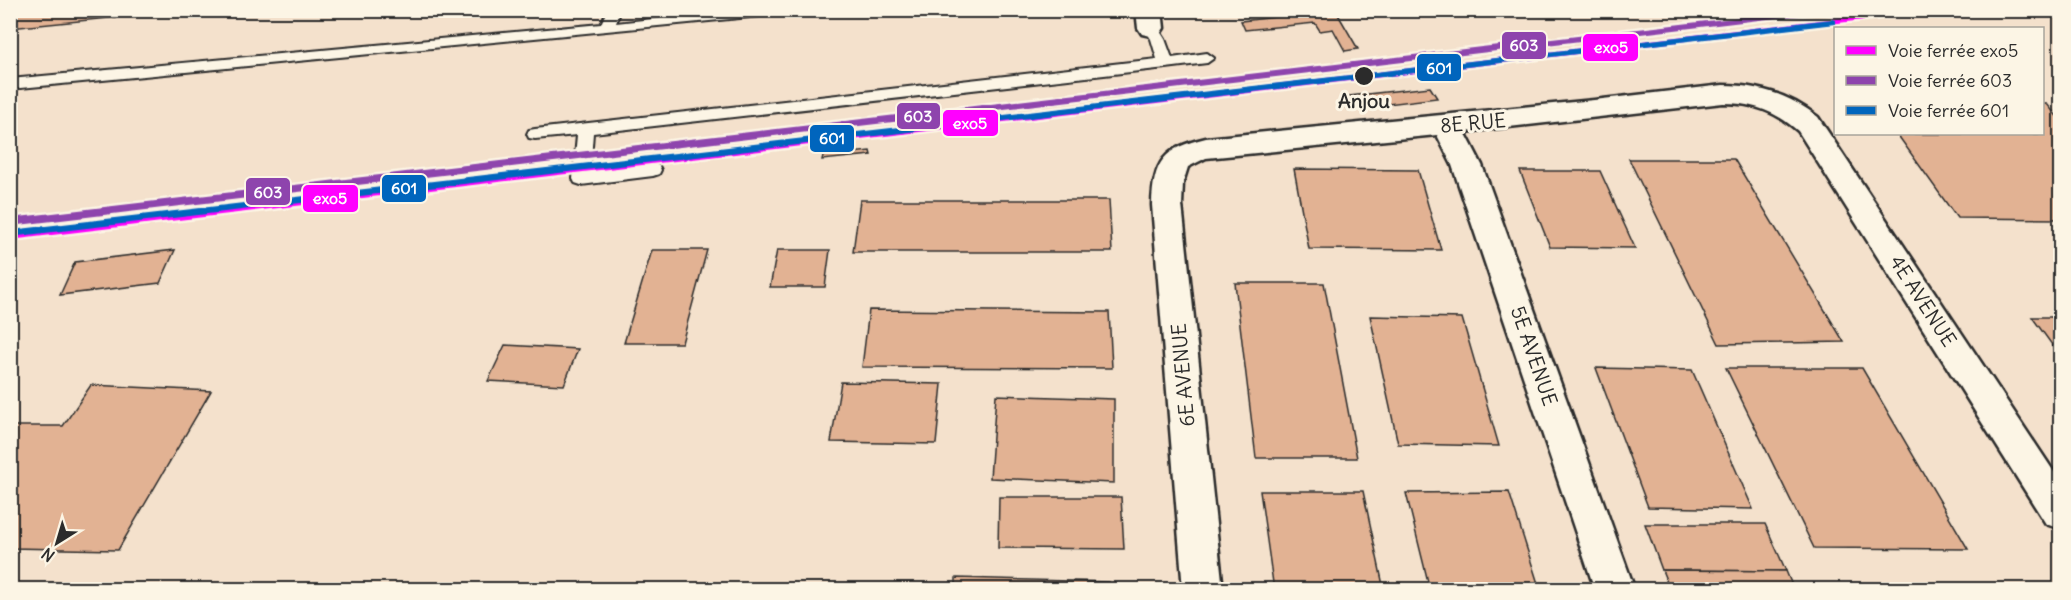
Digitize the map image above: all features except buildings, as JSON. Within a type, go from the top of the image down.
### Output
[{"type":"street","name":"8E RUE","points":[[1175,162],[1188,152],[1206,148],[1334,134],[1447,126],[1723,94],[1743,94],[1774,102]]},
{"type":"street","name":"4E AVENUE","points":[[1774,102],[1793,112],[1813,131],[2061,512]]},
{"type":"street","name":"5E AVENUE","points":[[1447,126],[1467,165],[1615,590]]},
{"type":"street","name":"6E AVENUE","points":[[1175,162],[1168,174],[1167,205],[1203,590]]},
{"type":"lane","points":[[606,28],[614,10]]},
{"type":"lane","points":[[10,84],[781,10]]},
{"type":"lane","points":[[1150,19],[1166,63]]},
{"type":"lane","points":[[535,134],[1207,58]]},
{"type":"lane","points":[[585,129],[581,179],[653,170]]},
{"type":"rail line","name":"603","points":[[10,222],[1827,10]]},
{"type":"rail line","name":"exo5","points":[[10,236],[1931,10]]},
{"type":"rail line","name":"601","points":[[11,234],[1832,22]]},
{"type":"place","name":"Anjou","points":[[1364,76]]}]
